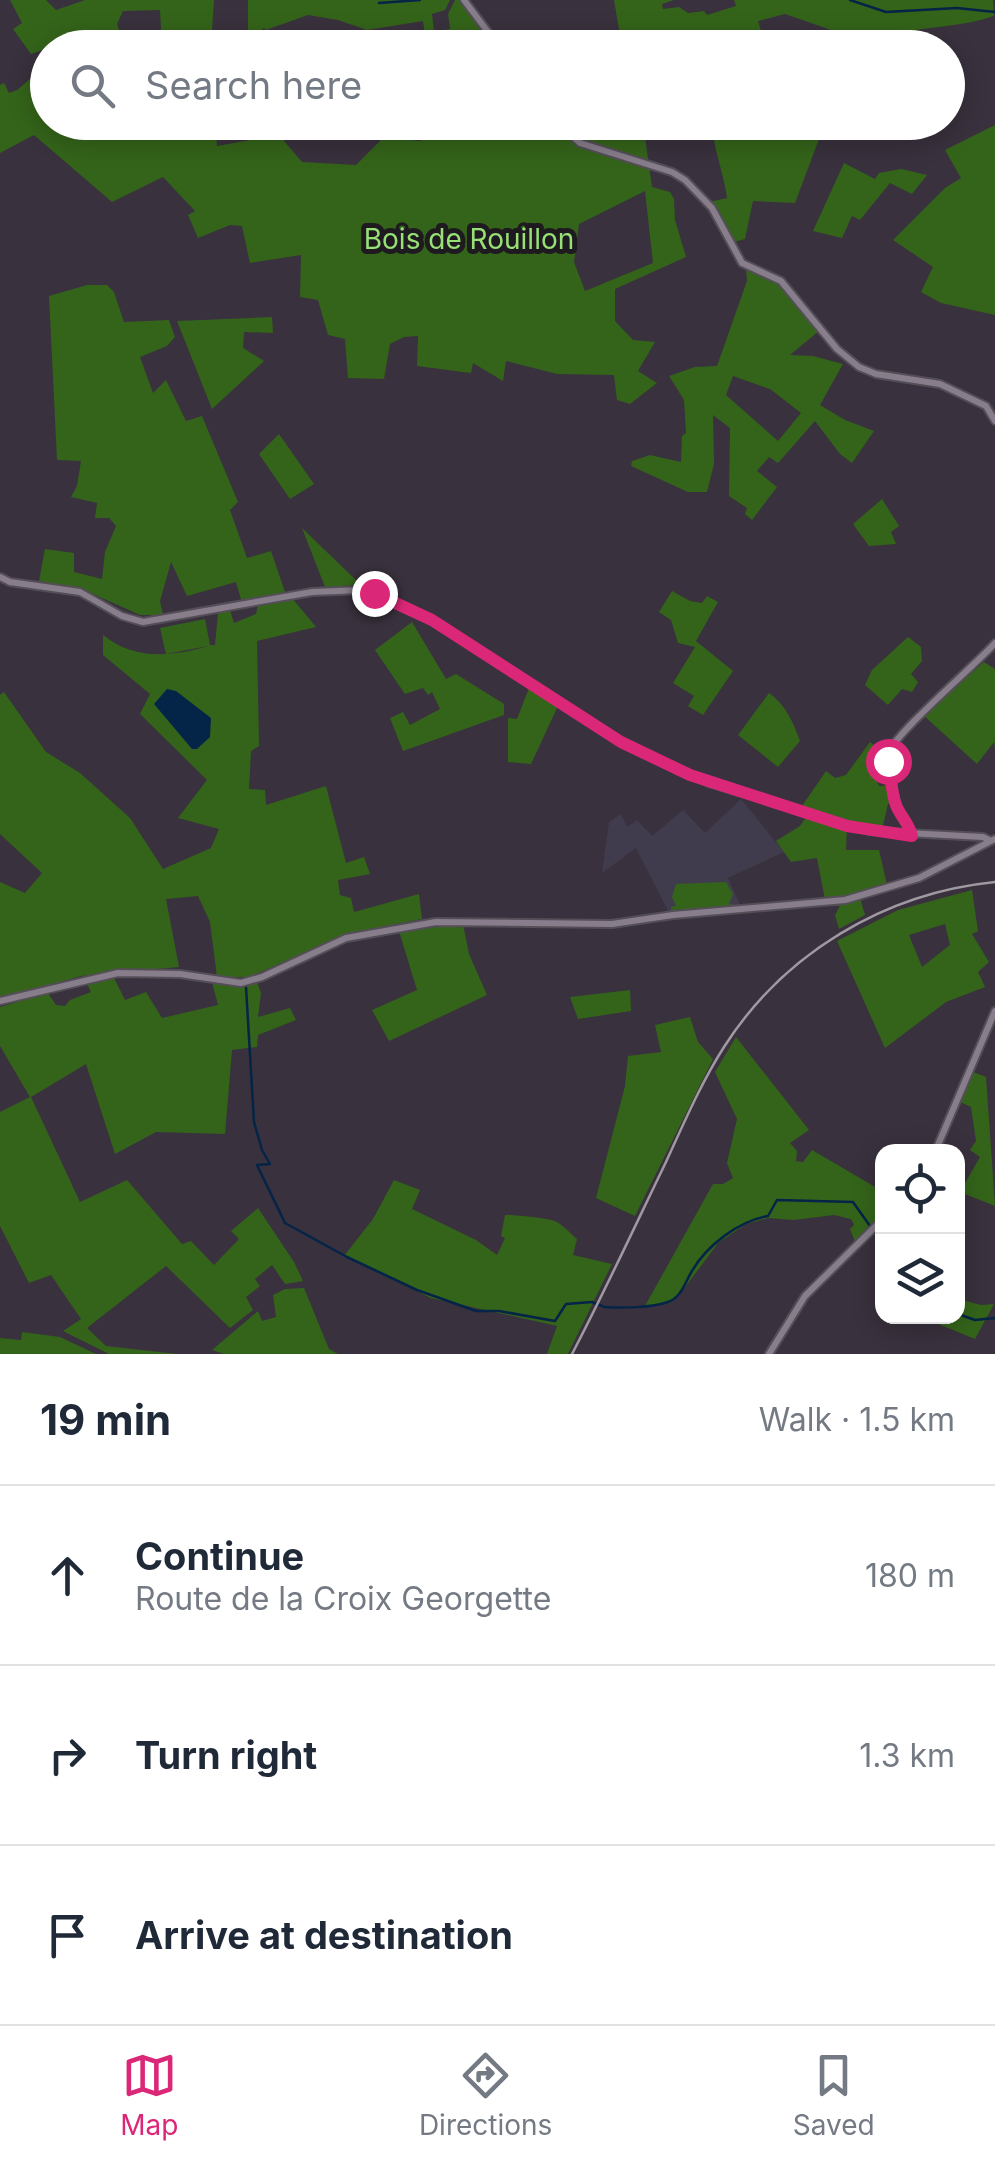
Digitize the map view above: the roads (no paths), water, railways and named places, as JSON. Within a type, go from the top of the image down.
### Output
[{"type":"street","points":[[464,0],[486,30]]},
{"type":"street","points":[[577,140],[672,172],[684,180],[712,208],[742,263],[781,281],[837,349],[859,367],[876,374],[940,384],[986,406],[995,420]]},
{"type":"street","points":[[0,577],[10,582],[80,592],[122,616],[143,622],[312,592],[364,590],[432,620],[621,742],[725,789],[847,826],[912,836],[992,839]]},
{"type":"street","points":[[912,836],[908,821],[895,802],[889,750],[995,644]]},
{"type":"street","points":[[0,1001],[118,973],[180,974],[241,983],[336,942],[436,922],[600,924],[865,896],[926,874],[992,839]]},
{"type":"street","points":[[938,1144],[995,1011]]},
{"type":"street","points":[[770,1354],[804,1296],[875,1227]]},
{"type":"water","points":[[167,689],[176,691],[211,718],[210,737],[197,749],[192,749],[154,704]]},
{"type":"waterway","points":[[379,3],[420,0]]},
{"type":"waterway","points":[[850,0],[886,12],[957,8],[995,12]]},
{"type":"waterway","points":[[246,987],[254,1122],[270,1164],[257,1165],[285,1223],[417,1290],[476,1311],[555,1321],[566,1304],[592,1302],[602,1306]]},
{"type":"waterway","points":[[604,1307],[645,1306],[673,1300],[698,1261],[715,1243],[746,1223],[768,1216],[777,1200],[853,1202],[870,1226]]},
{"type":"waterway","points":[[965,1316],[975,1320],[995,1318]]},
{"type":"railway","points":[[572,1354],[700,1089],[748,1013],[807,956],[841,933],[915,899],[995,882]]},
{"type":"park label","name":"Bois de Rouillon","points":[[469,239]]}]
